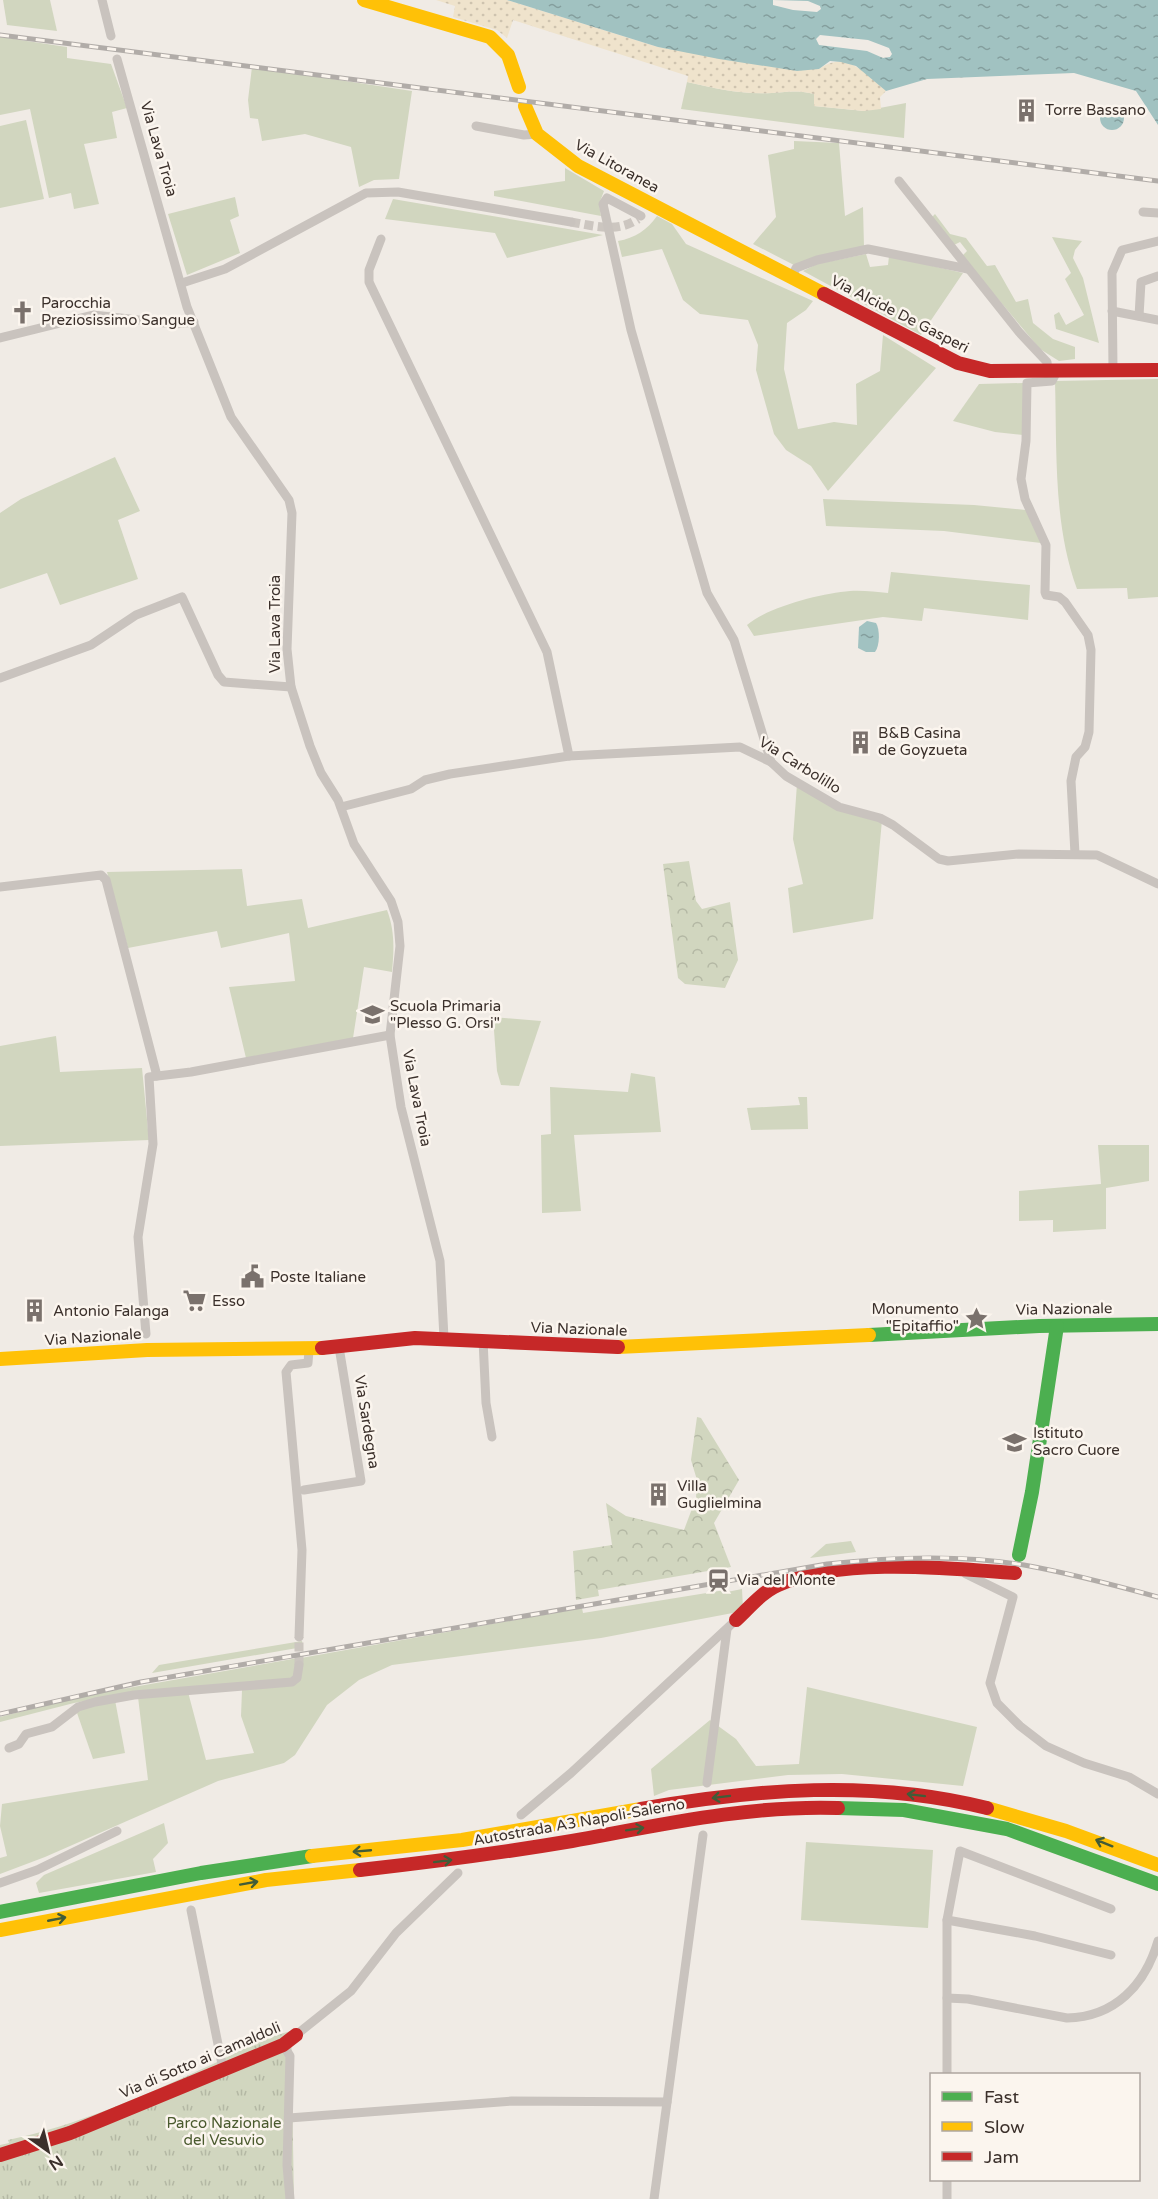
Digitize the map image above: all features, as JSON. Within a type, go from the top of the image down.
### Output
[{"type":"main road","points":[[364,0],[490,38],[508,55],[519,87]]},
{"type":"main road","name":"Via Litoranea","points":[[525,106],[537,134],[578,166],[680,219]]},
{"type":"main road","name":"Via Alcide De Gasperi","points":[[680,219],[958,363],[990,370],[1158,370]]},
{"type":"main road","name":"Via Nazionale","points":[[0,1358],[146,1341],[309,1350],[392,1340],[444,1338],[603,1348],[1057,1326],[1158,1324]]},
{"type":"main road","points":[[1019,1555],[1032,1492],[1057,1326]]},
{"type":"main road","points":[[731,1625],[768,1592],[797,1579],[875,1570],[964,1569],[1015,1573]]},
{"type":"main road","name":"Autostrada A3 Napoli-Salerno","points":[[0,1912],[268,1862],[463,1840],[712,1798],[804,1789],[897,1792],[976,1804],[1080,1834],[1158,1865]]},
{"type":"main road","name":"Autostrada A3 Napoli-Salerno","points":[[0,1930],[266,1880],[489,1855],[718,1815],[802,1807],[904,1810],[1006,1829],[1076,1852],[1158,1884]]},
{"type":"main road","name":"Via di Sotto ai Camaldoli","points":[[0,2155],[70,2133],[283,2045],[296,2035]]},
{"type":"street","points":[[102,0],[111,36]]},
{"type":"street","name":"Via Lava Troia","points":[[117,59],[194,321],[231,417],[289,500],[292,513],[287,649],[291,687],[310,746],[340,807],[354,844],[391,901],[398,922],[400,946],[390,1035],[401,1107],[440,1261],[444,1338]]},
{"type":"street","points":[[476,126],[524,135],[537,134]]},
{"type":"street","points":[[899,181],[1018,332],[1047,362],[1052,371],[1052,381],[1027,383],[1026,441],[1021,479],[1025,499],[1046,545],[1044,592],[1065,602],[1088,635],[1091,650],[1089,732],[1085,747],[1076,757],[1071,781],[1075,854]]},
{"type":"street","points":[[182,283],[239,262],[366,193],[398,192],[571,222]]},
{"type":"street","points":[[650,203],[639,217],[608,198],[603,204],[632,330],[707,593],[734,640],[771,762]]},
{"type":"street","points":[[1143,212],[1158,213]]},
{"type":"street","points":[[381,238],[369,270],[369,282],[547,652],[569,756]]},
{"type":"street","points":[[1113,370],[1112,273],[1122,250],[1158,241]]},
{"type":"street","points":[[792,277],[796,268],[817,260],[868,249],[969,269]]},
{"type":"street","points":[[1139,316],[1141,282],[1158,276]]},
{"type":"street","points":[[1112,311],[1158,320]]},
{"type":"street","points":[[0,338],[93,315],[175,324],[194,321]]},
{"type":"street","points":[[0,678],[91,645],[136,615],[182,597],[218,675],[224,682],[291,687]]},
{"type":"street","name":"Via Carbolillo","points":[[340,807],[411,789],[425,780],[450,774],[569,756],[740,747],[771,762],[786,776],[839,807],[880,818],[893,825],[939,859],[1097,855],[1158,884]]},
{"type":"street","points":[[0,887],[101,875],[106,880],[157,1076]]},
{"type":"street","points":[[146,1341],[138,1237],[153,1144],[149,1077],[390,1035]]},
{"type":"street","points":[[483,1340],[486,1403],[492,1437]]},
{"type":"street","name":"Via Sardegna","points":[[304,1490],[361,1481],[339,1347]]},
{"type":"street","points":[[299,1636],[302,1550],[286,1372],[291,1365],[308,1363],[309,1350]]},
{"type":"street","points":[[964,1569],[966,1574],[1013,1597],[990,1683],[998,1703],[1008,1716],[1046,1746],[1084,1763],[1129,1777],[1158,1794]]},
{"type":"street","points":[[707,1783],[731,1625]]},
{"type":"street","points":[[521,1815],[571,1773],[731,1625]]},
{"type":"street","points":[[9,1748],[19,1744],[26,1734],[52,1727],[78,1707],[95,1702],[134,1695],[291,1682],[297,1678],[299,1665]]},
{"type":"street","points":[[0,1883],[37,1870],[117,1831]]},
{"type":"street","points":[[654,2199],[703,1835]]},
{"type":"street","points":[[947,2073],[947,1920],[960,1851],[1111,1909]]},
{"type":"street","name":"Via di Sotto ai Camaldoli","points":[[296,2035],[351,1991],[396,1933],[458,1873]]},
{"type":"street","points":[[191,1910],[224,2069]]},
{"type":"street","points":[[947,1920],[1035,1936],[1111,1955]]},
{"type":"street","points":[[947,1998],[968,1999],[1067,2018],[1084,2018],[1102,2012],[1129,1994],[1147,1971],[1158,1941]]},
{"type":"street","points":[[283,2045],[290,2056],[287,2165],[290,2199]]},
{"type":"street","points":[[289,2118],[512,2100],[667,2102]]},
{"type":"street","points":[[947,2181],[947,2199]]},
{"type":"green space","points":[[3,0],[50,0],[57,31],[7,25]]},
{"type":"green space","points":[[0,37],[67,47],[67,58],[111,64],[127,108],[112,112],[117,138],[84,144],[99,204],[74,209],[71,193],[49,198],[30,109],[0,115]]},
{"type":"green space","points":[[252,67],[412,91],[399,179],[374,180],[359,187],[351,147],[305,134],[262,141],[258,119],[250,118],[248,100]]},
{"type":"green space","points":[[687,82],[750,93],[808,93],[814,94],[814,106],[864,111],[906,103],[904,138],[681,109]]},
{"type":"green space","points":[[26,120],[44,199],[0,208],[0,126]]},
{"type":"green space","points":[[794,141],[839,143],[845,216],[863,207],[864,247],[794,265],[753,244],[776,217],[768,155],[794,149]]},
{"type":"green space","points":[[565,168],[604,191],[599,204],[601,216],[494,196],[494,191],[565,181]]},
{"type":"green space","points":[[235,197],[239,216],[230,220],[240,253],[187,275],[168,214]]},
{"type":"green space","points":[[393,199],[603,235],[507,258],[495,233],[385,219]]},
{"type":"green space","points":[[935,214],[950,234],[966,238],[987,266],[995,265],[1016,302],[1028,299],[1033,323],[1053,339],[1075,347],[1075,359],[1059,361],[1040,349],[962,256],[967,251],[960,242],[954,245],[932,217]]},
{"type":"green space","points":[[657,216],[672,224],[686,244],[813,301],[806,310],[787,323],[784,369],[798,429],[834,422],[857,425],[856,384],[880,371],[883,335],[936,368],[828,491],[811,466],[786,450],[774,434],[756,370],[758,345],[748,320],[700,314],[683,300],[662,249],[622,257],[618,241],[640,233]]},
{"type":"green space","points":[[1052,237],[1082,241],[1075,250],[1073,258],[1083,278],[1099,343],[1056,329],[1054,315],[1059,312],[1066,325],[1084,315],[1065,279],[1071,273]]},
{"type":"green space","points":[[866,254],[870,267],[888,265],[889,256],[963,273],[921,335],[803,271],[817,264]]},
{"type":"green space","points":[[1158,379],[1158,597],[1128,599],[1127,588],[1077,589],[1069,564],[1060,513],[1055,381]]},
{"type":"green space","points":[[1023,383],[1023,435],[995,432],[953,421],[979,384]]},
{"type":"green space","points":[[115,457],[140,511],[118,520],[138,579],[60,605],[47,573],[0,589],[0,513],[21,499]]},
{"type":"green space","points":[[823,499],[974,505],[1026,510],[1041,543],[944,531],[826,526]]},
{"type":"green space","points":[[891,572],[1030,585],[1028,620],[924,608],[922,621],[883,617],[754,636],[747,625],[768,612],[811,598],[850,591],[888,593]]},
{"type":"green space","points":[[797,784],[834,808],[882,820],[873,919],[793,933],[788,888],[803,884],[793,839]]},
{"type":"green space","points":[[689,861],[696,901],[702,909],[730,902],[738,960],[725,988],[685,984],[678,978],[663,864]]},
{"type":"green space","points":[[242,869],[247,906],[302,899],[308,928],[387,910],[393,941],[392,972],[364,967],[353,1038],[246,1058],[229,987],[295,981],[289,933],[221,948],[217,931],[128,948],[107,872]]},
{"type":"green space","points":[[493,1017],[541,1021],[519,1086],[501,1085],[497,1071]]},
{"type":"green space","points":[[56,1036],[60,1072],[142,1068],[149,1140],[0,1146],[0,1046]]},
{"type":"green space","points":[[631,1073],[655,1077],[661,1132],[574,1135],[581,1211],[542,1213],[541,1135],[551,1134],[550,1087],[628,1092]]},
{"type":"green space","points":[[798,1097],[807,1097],[808,1129],[751,1130],[747,1108],[800,1105]]},
{"type":"green space","points":[[1098,1145],[1149,1145],[1149,1181],[1106,1188],[1106,1229],[1053,1232],[1053,1220],[1019,1221],[1019,1191],[1101,1184]]},
{"type":"green space","points":[[697,1417],[701,1418],[739,1480],[714,1523],[731,1567],[598,1590],[599,1596],[576,1600],[573,1551],[612,1545],[606,1503],[626,1516],[684,1530],[696,1498],[697,1480],[691,1460]]},
{"type":"green space","points":[[851,1541],[856,1552],[810,1558],[826,1544]]},
{"type":"green space","points":[[742,1589],[743,1609],[738,1612],[601,1638],[392,1665],[359,1680],[327,1705],[295,1755],[284,1763],[218,1781],[45,1857],[0,1874],[0,1858],[7,1856],[0,1826],[2,1804],[148,1780],[138,1697],[188,1692],[206,1760],[254,1753],[241,1716],[242,1690],[299,1676],[301,1658],[582,1608],[583,1613]]},
{"type":"green space","points":[[302,1641],[303,1647],[152,1673],[159,1665]]},
{"type":"green space","points":[[298,1658],[296,1676],[290,1680],[134,1692],[74,1703],[0,1722],[0,1717],[82,1696]]},
{"type":"green space","points":[[807,1687],[977,1727],[963,1786],[842,1774],[788,1775],[669,1790],[654,1796],[651,1769],[710,1720],[736,1739],[756,1766],[799,1764]]},
{"type":"green space","points":[[115,1700],[125,1753],[93,1759],[76,1710]]},
{"type":"green space","points":[[164,1823],[168,1843],[153,1859],[156,1872],[39,1893],[36,1883],[44,1875]]},
{"type":"green space","points":[[806,1842],[933,1850],[928,1928],[801,1920]]},
{"type":"green space","name":"Parco Nazionale del Vesuvio","points":[[291,2031],[294,2199],[0,2199],[0,2145],[9,2143],[8,2140],[86,2118],[260,2042]]},
{"type":"sand","points":[[436,0],[507,0],[658,47],[819,69],[838,62],[847,63],[863,71],[886,91],[880,97],[881,109],[864,111],[814,106],[814,94],[750,93],[708,87],[687,82],[688,76],[513,20],[507,38],[497,30],[453,17],[455,6]]},
{"type":"water","points":[[507,0],[1158,0],[1158,125],[1136,91],[1074,73],[927,79],[886,91],[856,66],[841,62],[830,61],[819,69],[797,71],[719,59],[658,47]]},
{"type":"water","points":[[1112,106],[1120,110],[1124,118],[1120,126],[1112,130],[1104,126],[1100,118],[1104,110]]},
{"type":"water","points":[[867,621],[876,623],[878,629],[879,642],[875,652],[866,652],[858,648],[859,627]]},
{"type":"pier","points":[[773,0],[808,1],[820,6],[821,9],[817,12],[793,10],[773,5]]},
{"type":"pier","points":[[820,35],[868,40],[889,48],[892,54],[890,57],[883,58],[867,51],[819,45],[816,39]]},
{"type":"tunnel","points":[[571,222],[614,227],[638,219]]},
{"type":"tunnel","points":[[299,1637],[299,1665]]},
{"type":"railway","points":[[0,35],[1158,181]]},
{"type":"railway","points":[[0,1714],[141,1682],[827,1564],[926,1558],[975,1559],[1058,1572],[1158,1597]]},
{"type":"traffic: fast","points":[[869,1335],[1039,1326],[1158,1324]]},
{"type":"traffic: fast","points":[[1019,1555],[1032,1492],[1057,1326]]},
{"type":"traffic: fast","points":[[838,1808],[904,1810],[1007,1829],[1158,1884]]},
{"type":"traffic: fast","points":[[0,1912],[201,1873],[312,1856]]},
{"type":"traffic: slow","points":[[364,0],[490,37],[508,55],[519,87]]},
{"type":"traffic: slow","points":[[525,106],[537,134],[578,166],[824,294]]},
{"type":"traffic: slow","points":[[618,1347],[869,1335]]},
{"type":"traffic: slow","points":[[0,1359],[147,1350],[322,1348]]},
{"type":"traffic: slow","points":[[987,1808],[1066,1831],[1158,1865]]},
{"type":"traffic: slow","points":[[312,1856],[462,1840],[641,1809]]},
{"type":"traffic: slow","points":[[0,1930],[266,1880],[360,1870]]},
{"type":"traffic: jam","points":[[824,294],[958,363],[990,371],[1158,370]]},
{"type":"traffic: jam","points":[[322,1348],[415,1338],[618,1347]]},
{"type":"traffic: jam","points":[[736,1620],[772,1588],[804,1576],[832,1571],[927,1567],[1015,1573]]},
{"type":"traffic: jam","points":[[641,1809],[727,1796],[814,1790],[901,1793],[987,1808]]},
{"type":"traffic: jam","points":[[360,1870],[572,1841],[737,1813],[838,1808]]},
{"type":"traffic: jam","points":[[0,2155],[70,2133],[283,2045],[296,2035]]},
{"type":"place","name":"Torre Bassano","points":[[1027,110]]},
{"type":"place","name":"Parocchia Preziosissimo Sangue","points":[[23,312]]},
{"type":"place","name":"B&B Casina de Goyzueta","points":[[860,742]]},
{"type":"place","name":"Scuola Primaria \"Plesso G. Orsi\"","points":[[372,1015]]},
{"type":"place","name":"Poste Italiane","points":[[252,1277]]},
{"type":"place","name":"Esso","points":[[194,1301]]},
{"type":"place","name":"Antonio Falanga","points":[[35,1311]]},
{"type":"place","name":"Monumento \"Epitaffio\"","points":[[977,1318]]},
{"type":"place","name":"Istituto Sacro Cuore","points":[[1015,1442]]},
{"type":"place","name":"Villa Guglielmina","points":[[659,1495]]},
{"type":"place","name":"Via del Monte","points":[[719,1580]]}]
